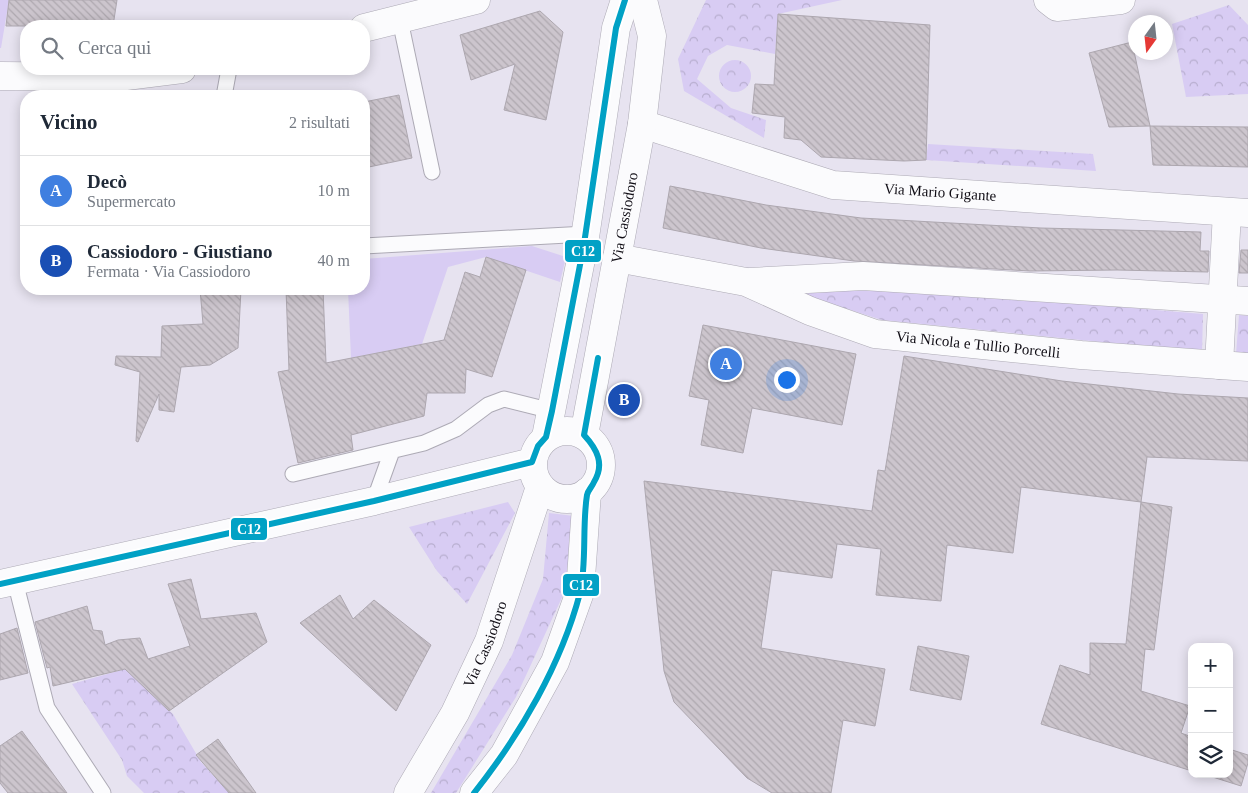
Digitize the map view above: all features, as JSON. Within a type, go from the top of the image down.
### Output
[{"type":"street","points":[[370,27],[476,0]]},
{"type":"street","points":[[549,424],[557,432],[569,431],[584,435],[593,443],[599,453],[601,465],[595,484],[587,492],[572,499],[560,498],[549,494],[536,474],[538,446],[549,424],[586,234],[616,28],[625,0]]},
{"type":"street","name":"Via Cassiodoro","points":[[584,435],[642,124],[652,36],[643,0]]},
{"type":"street","points":[[1048,0],[1057,6],[1121,0]]},
{"type":"street","points":[[0,76],[118,77],[134,75]]},
{"type":"street","name":"Via Mario Gigante","points":[[642,124],[832,185],[1238,213]]},
{"type":"street","points":[[1219,365],[1235,300],[1238,213]]},
{"type":"street","name":"Via Nicola e Tullio Porcelli","points":[[617,258],[746,282],[863,276],[1235,300]]},
{"type":"street","name":"Via Nicola e Tullio Porcelli","points":[[746,282],[810,311],[876,334],[1081,355],[1248,367]]},
{"type":"street","points":[[8,582],[374,501],[536,474]]},
{"type":"street","name":"Via Cassiodoro","points":[[408,793],[455,713],[489,641],[536,474]]},
{"type":"street","points":[[474,793],[504,755],[555,662],[580,592],[587,492]]},
{"type":"lane","points":[[400,20],[432,172]]},
{"type":"lane","points":[[225,90],[228,75]]},
{"type":"lane","points":[[370,246],[586,234]]},
{"type":"lane","points":[[293,474],[424,443],[456,429],[488,405],[504,399],[549,424]]},
{"type":"lane","points":[[374,501],[392,451]]},
{"type":"lane","points":[[8,582],[47,708],[104,793]]},
{"type":"green space","points":[[0,0],[9,0],[1,48],[0,48]]},
{"type":"green space","points":[[706,0],[842,0],[778,14],[775,54],[727,45],[708,56],[697,79],[731,108],[766,120],[764,138],[684,91],[678,59]]},
{"type":"green space","points":[[1229,5],[1248,25],[1248,94],[1186,97],[1173,24]]},
{"type":"green space","points":[[735,60],[741,61],[746,65],[750,70],[750,82],[746,87],[741,91],[735,92],[729,91],[724,87],[720,82],[719,76],[720,70],[724,65],[729,61]]},
{"type":"green space","points":[[928,144],[1093,154],[1096,171],[926,160]]},
{"type":"green space","points":[[532,246],[566,257],[560,282],[486,257],[448,267],[422,344],[351,358],[348,295],[370,295],[370,259]]},
{"type":"green space","points":[[882,287],[1203,314],[1202,352],[882,320],[800,294]]},
{"type":"green space","points":[[1239,315],[1248,316],[1248,355],[1236,354]]},
{"type":"green space","points":[[508,502],[515,513],[467,604],[437,571],[409,527]]},
{"type":"green space","points":[[549,513],[574,516],[565,591],[516,697],[456,793],[431,793],[512,655],[543,579]]},
{"type":"green space","points":[[125,669],[173,714],[201,762],[229,793],[144,793],[127,776],[122,760],[72,684]]},
{"type":"building","points":[[9,0],[117,0],[114,20],[20,20],[20,26],[6,26]]},
{"type":"building","points":[[540,11],[563,32],[546,120],[504,110],[515,64],[471,80],[460,35]]},
{"type":"building","points":[[778,14],[930,25],[926,160],[904,161],[821,157],[801,140],[784,138],[785,117],[752,113],[755,84],[774,85]]},
{"type":"building","points":[[1128,43],[1128,60],[1136,60],[1150,126],[1109,127],[1089,53]]},
{"type":"building","points":[[399,95],[412,158],[370,167],[370,101]]},
{"type":"building","points":[[1150,126],[1248,127],[1248,167],[1153,165]]},
{"type":"building","points":[[670,186],[766,205],[861,218],[1041,228],[1201,232],[1200,251],[1209,251],[1208,272],[1030,271],[854,261],[761,248],[663,228]]},
{"type":"building","points":[[1241,250],[1248,250],[1248,273],[1239,273]]},
{"type":"building","points":[[486,257],[526,270],[492,377],[466,369],[465,393],[427,393],[424,416],[351,435],[353,450],[298,463],[278,372],[289,370],[286,295],[323,295],[326,363],[444,340],[465,272],[480,277]]},
{"type":"building","points":[[201,295],[241,295],[238,348],[210,365],[181,367],[174,412],[159,410],[159,394],[138,442],[136,441],[140,372],[115,365],[116,356],[161,357],[162,326],[203,324]]},
{"type":"building","points":[[703,325],[856,354],[842,425],[752,408],[743,453],[701,445],[709,400],[689,396]]},
{"type":"building","points":[[904,356],[1062,381],[1178,394],[1248,398],[1248,461],[1147,457],[1141,502],[1021,487],[1013,553],[947,545],[941,601],[876,595],[881,549],[837,544],[832,578],[772,570],[761,648],[885,669],[875,726],[843,720],[831,793],[772,793],[747,778],[674,702],[664,671],[644,481],[872,511],[878,470],[885,471]]},
{"type":"building","points":[[1141,502],[1172,507],[1154,650],[1145,649],[1141,691],[1188,705],[1188,712],[1181,733],[1188,736],[1188,770],[1041,724],[1060,665],[1090,675],[1090,643],[1126,644]]},
{"type":"building","points":[[191,579],[201,619],[256,613],[267,642],[169,711],[125,669],[53,686],[50,667],[47,668],[35,622],[87,606],[93,630],[102,631],[105,645],[118,640],[140,638],[148,659],[190,646],[168,584]]},
{"type":"building","points":[[340,595],[353,619],[374,600],[431,645],[396,711],[300,623]]},
{"type":"building","points":[[17,628],[28,673],[0,680],[0,634]]},
{"type":"building","points":[[918,646],[969,656],[961,700],[910,690]]},
{"type":"building","points":[[22,731],[67,793],[8,793],[0,783],[0,746]]},
{"type":"building","points":[[218,739],[256,793],[229,793],[196,755]]},
{"type":"building","points":[[1233,750],[1248,755],[1248,763],[1241,786],[1216,778],[1233,778]]},
{"type":"transit line","name":"C12","points":[[0,584],[374,501],[532,462],[538,446],[546,437],[552,411],[584,244],[616,28],[625,0]]},
{"type":"transit line","name":"C12","points":[[474,793],[523,723],[537,698],[562,646],[580,593],[587,495],[599,469],[596,451],[584,435],[598,358]]},
{"type":"place","name":"Decò","points":[[726,364]]},
{"type":"place","name":"Cassiodoro - Giustiano","points":[[624,400]]}]
